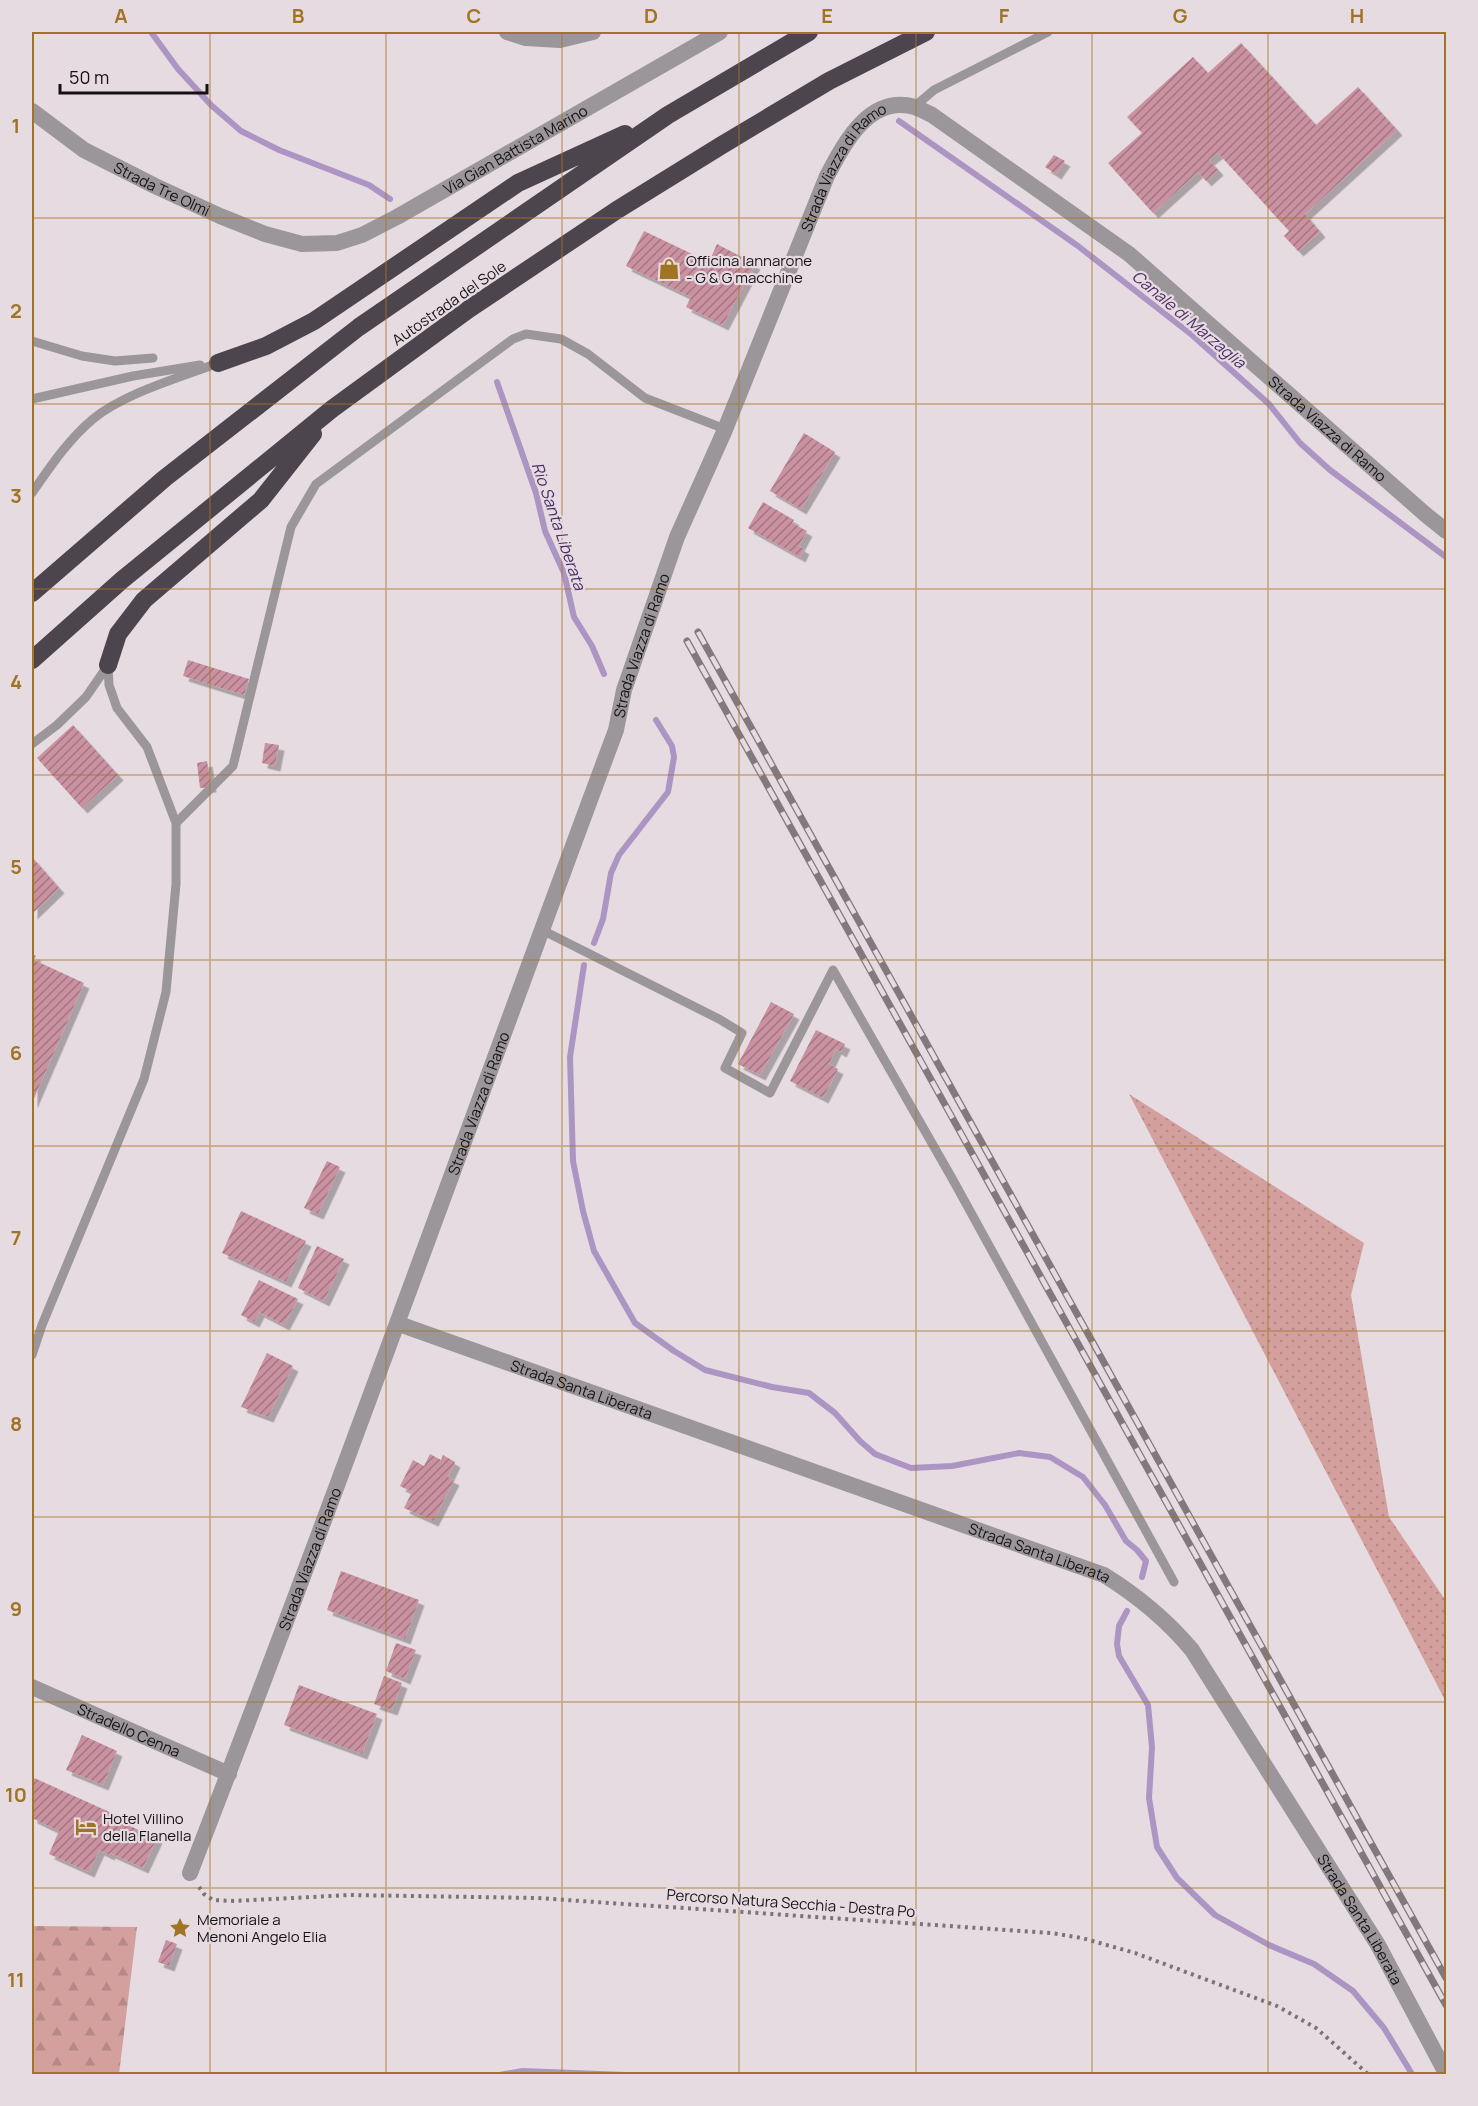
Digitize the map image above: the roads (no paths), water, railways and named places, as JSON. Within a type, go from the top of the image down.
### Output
[{"type":"highway","name":"Autostrada del Sole","points":[[32,593],[165,478],[333,347],[668,115],[809,32]]},
{"type":"highway","name":"Autostrada del Sole","points":[[32,660],[122,580],[332,409],[469,309],[616,210],[829,81],[926,32]]},
{"type":"highway","points":[[218,363],[267,346],[314,321],[518,183],[668,115]]},
{"type":"highway","points":[[108,665],[118,634],[144,600],[261,500],[332,409]]},
{"type":"street","points":[[507,32],[526,38],[560,40],[593,32]]},
{"type":"street","name":"Via Gian Battista Marino","points":[[302,244],[337,243],[380,226],[720,32]]},
{"type":"street","name":"Strada Viazza di Ramo","points":[[190,1873],[399,1324],[616,730],[624,690],[677,537],[725,429],[827,176],[846,141],[861,121],[879,111],[896,106],[914,107],[941,121],[1129,254],[1446,531]]},
{"type":"street","name":"Strada Tre Olmi","points":[[32,111],[84,150],[155,186],[266,234],[302,244]]},
{"type":"street","name":"Strada Santa Liberata","points":[[399,1324],[1104,1575],[1129,1590],[1158,1613],[1192,1650],[1378,1945],[1446,2073]]},
{"type":"street","name":"Stradello Cenna","points":[[32,1687],[228,1774]]},
{"type":"lane","points":[[914,107],[934,90],[1048,32]]},
{"type":"lane","points":[[176,823],[233,766],[291,527],[316,484],[513,339],[526,334],[561,339],[588,354],[645,398],[725,429]]},
{"type":"lane","points":[[32,341],[82,356],[115,361],[153,358]]},
{"type":"lane","points":[[32,399],[133,376],[218,363]]},
{"type":"lane","points":[[32,494],[63,450],[92,420],[117,403],[218,363]]},
{"type":"lane","points":[[32,744],[57,725],[86,697],[108,665]]},
{"type":"lane","points":[[32,1355],[42,1325],[144,1079],[166,992],[176,884],[176,823],[147,747],[117,708],[109,685],[108,665]]},
{"type":"lane","points":[[542,930],[719,1019],[742,1033],[725,1068],[770,1093],[833,970],[953,1180],[1174,1582]]},
{"type":"lane","points":[[32,1334],[42,1325]]},
{"type":"waterway","name":"Rio Santa Liberata","points":[[151,32],[178,69],[211,105],[241,131],[279,150],[369,185],[390,199]]},
{"type":"waterway","name":"Canale di Marzaglia","points":[[899,121],[1078,246],[1192,335],[1269,404],[1300,443],[1330,470],[1446,557]]},
{"type":"waterway","name":"Rio Santa Liberata","points":[[497,382],[536,493],[545,531],[564,573],[574,617],[592,646],[604,674]]},
{"type":"waterway","name":"Rio Santa Liberata","points":[[594,943],[603,919],[611,873],[619,855],[668,792],[674,757],[672,746],[656,720]]},
{"type":"waterway","name":"Rio Santa Liberata","points":[[584,965],[570,1057],[573,1161],[594,1251],[635,1323],[705,1370],[772,1387],[809,1393],[835,1413],[875,1454],[911,1468],[952,1466],[1019,1453],[1050,1457],[1083,1477],[1105,1505],[1126,1541],[1146,1561],[1142,1577]]},
{"type":"waterway","name":"Rio Santa Liberata","points":[[1127,1611],[1119,1626],[1117,1644],[1119,1656],[1148,1705],[1152,1747],[1149,1798],[1157,1847],[1177,1878],[1215,1915],[1269,1945],[1314,1964],[1353,1991],[1384,2028],[1412,2074]]},
{"type":"railway","points":[[698,632],[1446,1978]]},
{"type":"railway","points":[[687,641],[1446,2005]]},
{"type":"place","name":"Officina Iannarone - G & G macchine","points":[[669,269]]},
{"type":"place","name":"Hotel Villino della Flanella","points":[[86,1827]]},
{"type":"place","name":"Memoriale a Menoni Angelo Elia","points":[[180,1928]]}]
